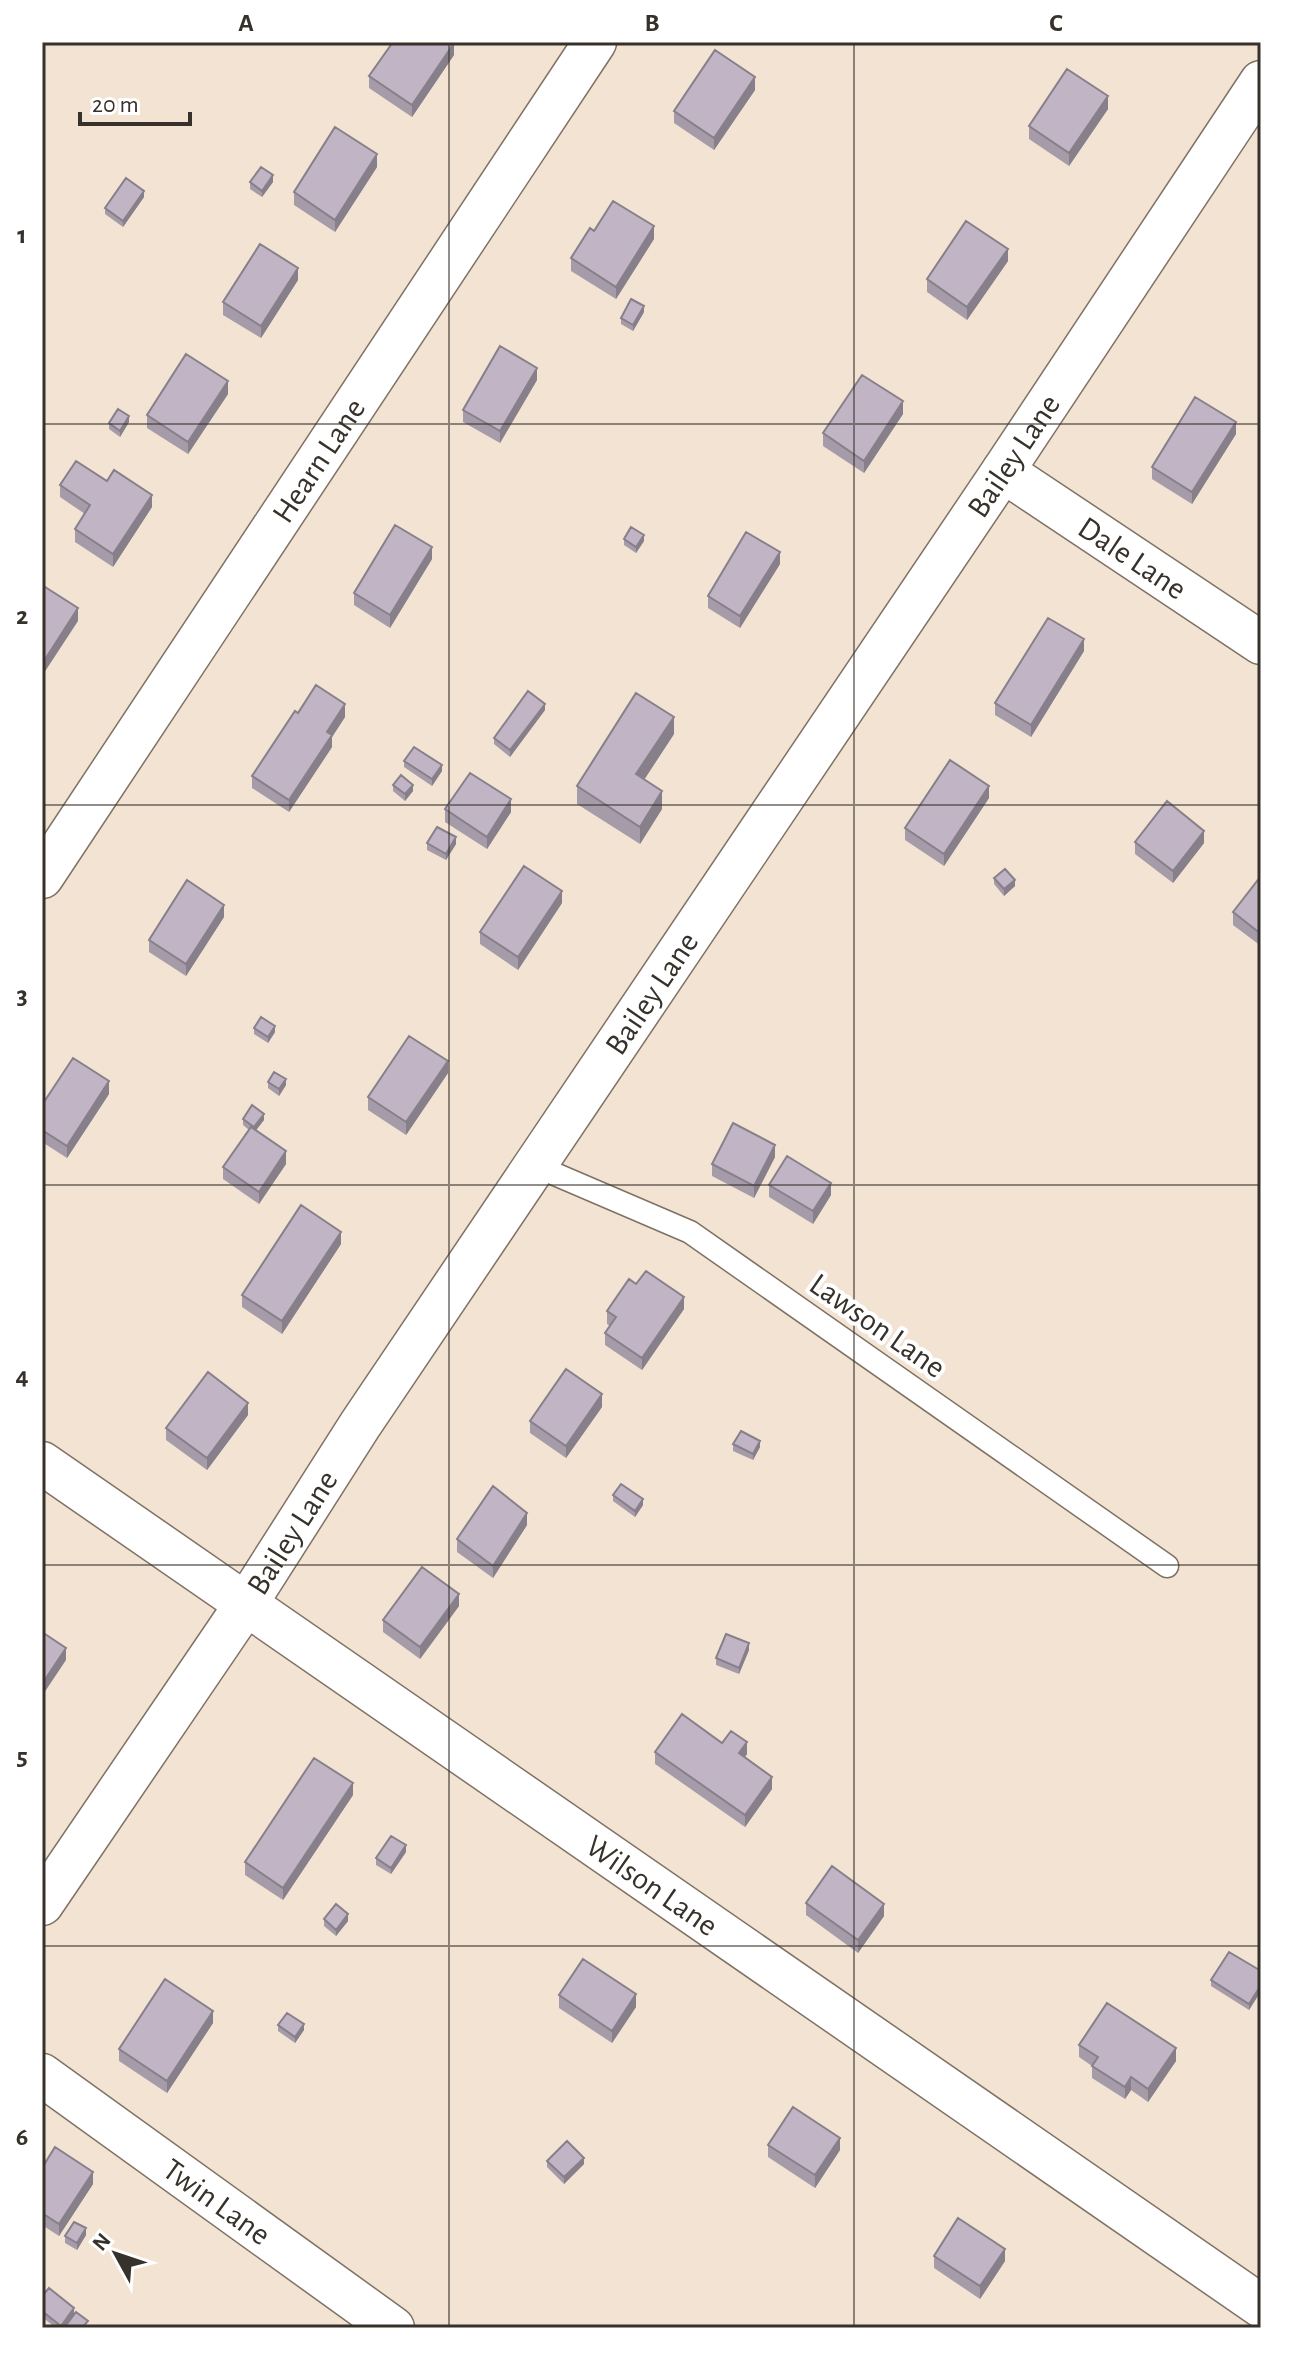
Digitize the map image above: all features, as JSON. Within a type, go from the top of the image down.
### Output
[{"type":"street","name":"Hearn Lane","points":[[42,877],[595,42]]},
{"type":"street","name":"Bailey Lane","points":[[42,1904],[246,1604],[360,1425],[1003,471],[1261,82]]},
{"type":"street","name":"Dale Lane","points":[[1003,471],[1261,643]]},
{"type":"street","name":"Wilson Lane","points":[[42,1463],[1261,2306]]},
{"type":"street","name":"Twin Lane","points":[[42,2075],[393,2328]]},
{"type":"lane","name":"Lawson Lane","points":[[536,1166],[690,1232],[1167,1566]]},
{"type":"building","points":[[393,42],[454,43],[412,105],[369,76]]},
{"type":"building","points":[[715,50],[755,77],[714,138],[674,111]]},
{"type":"building","points":[[1067,69],[1108,96],[1069,153],[1029,126]]},
{"type":"building","points":[[335,127],[377,154],[335,220],[294,192]]},
{"type":"building","points":[[261,167],[273,175],[262,191],[250,182]]},
{"type":"building","points":[[126,178],[144,191],[123,221],[105,208]]},
{"type":"building","points":[[613,201],[654,226],[616,287],[571,258],[590,228],[594,231]]},
{"type":"building","points":[[966,221],[1008,249],[967,307],[927,279]]},
{"type":"building","points":[[260,244],[298,268],[261,326],[223,302]]},
{"type":"building","points":[[631,299],[644,306],[633,325],[621,318]]},
{"type":"building","points":[[500,346],[537,368],[500,431],[463,410]]},
{"type":"building","points":[[186,354],[228,381],[188,442],[147,415]]},
{"type":"building","points":[[862,375],[903,401],[864,461],[823,433]]},
{"type":"building","points":[[1195,397],[1236,422],[1192,492],[1152,467]]},
{"type":"building","points":[[118,409],[129,416],[120,431],[109,423]]},
{"type":"building","points":[[76,461],[107,481],[114,470],[152,495],[113,554],[75,529],[90,505],[60,485]]},
{"type":"building","points":[[395,525],[432,547],[390,615],[354,593]]},
{"type":"building","points":[[631,527],[644,535],[636,547],[624,539]]},
{"type":"building","points":[[746,532],[780,552],[740,616],[708,596]]},
{"type":"building","points":[[42,585],[78,608],[42,664]]},
{"type":"building","points":[[1048,618],[1084,639],[1031,725],[995,703]]},
{"type":"building","points":[[316,685],[345,704],[327,732],[332,735],[289,800],[252,776]]},
{"type":"building","points":[[528,691],[545,704],[510,750],[494,738]]},
{"type":"building","points":[[636,693],[674,717],[636,774],[662,791],[640,827],[577,786]]},
{"type":"building","points":[[414,747],[442,765],[432,779],[404,761]]},
{"type":"building","points":[[950,760],[989,786],[944,854],[905,828]]},
{"type":"building","points":[[470,773],[511,799],[487,837],[445,809]]},
{"type":"building","points":[[401,775],[413,785],[405,794],[393,785]]},
{"type":"building","points":[[1167,801],[1204,831],[1173,871],[1135,842]]},
{"type":"building","points":[[437,827],[456,837],[446,854],[427,843]]},
{"type":"building","points":[[524,866],[562,891],[518,957],[480,932]]},
{"type":"building","points":[[1005,869],[1015,880],[1004,889],[994,878]]},
{"type":"building","points":[[1261,876],[1261,934],[1233,912]]},
{"type":"building","points":[[187,880],[224,905],[186,964],[149,940]]},
{"type":"building","points":[[261,1017],[275,1026],[268,1037],[254,1028]]},
{"type":"building","points":[[409,1036],[448,1061],[406,1122],[368,1097]]},
{"type":"building","points":[[73,1058],[109,1081],[67,1146],[42,1130],[42,1105]]},
{"type":"building","points":[[274,1072],[286,1079],[279,1089],[268,1082]]},
{"type":"building","points":[[252,1105],[264,1114],[254,1127],[243,1119]]},
{"type":"building","points":[[733,1123],[775,1145],[754,1186],[712,1164]]},
{"type":"building","points":[[251,1127],[286,1151],[259,1192],[223,1167]]},
{"type":"building","points":[[787,1156],[831,1183],[813,1211],[769,1185]]},
{"type":"building","points":[[301,1205],[341,1232],[282,1321],[242,1295]]},
{"type":"building","points":[[646,1271],[684,1297],[642,1358],[605,1333],[616,1317],[607,1311],[629,1279],[636,1284]]},
{"type":"building","points":[[566,1369],[602,1394],[566,1446],[530,1421]]},
{"type":"building","points":[[208,1372],[248,1403],[207,1458],[166,1428]]},
{"type":"building","points":[[741,1431],[760,1441],[753,1454],[733,1444]]},
{"type":"building","points":[[621,1484],[643,1499],[635,1511],[613,1495]]},
{"type":"building","points":[[493,1486],[527,1513],[493,1566],[457,1539]]},
{"type":"building","points":[[422,1567],[459,1594],[420,1647],[383,1620]]},
{"type":"building","points":[[42,1632],[66,1648],[42,1684]]},
{"type":"building","points":[[726,1634],[749,1643],[739,1668],[716,1658]]},
{"type":"building","points":[[682,1714],[722,1743],[731,1731],[747,1742],[739,1753],[772,1777],[745,1815],[655,1752]]},
{"type":"building","points":[[314,1758],[353,1783],[283,1888],[245,1862]]},
{"type":"building","points":[[391,1836],[406,1845],[391,1868],[376,1858]]},
{"type":"building","points":[[832,1866],[884,1904],[858,1940],[806,1903]]},
{"type":"building","points":[[336,1904],[348,1914],[336,1930],[324,1919]]},
{"type":"building","points":[[1229,1952],[1261,1971],[1261,1985],[1249,2004],[1211,1980]]},
{"type":"building","points":[[583,1959],[636,1994],[612,2031],[559,1995]]},
{"type":"building","points":[[165,1979],[213,2011],[167,2081],[119,2049]]},
{"type":"building","points":[[1107,2003],[1176,2048],[1148,2089],[1131,2077],[1125,2087],[1092,2066],[1098,2057],[1079,2045]]},
{"type":"building","points":[[287,2013],[304,2024],[295,2037],[278,2025]]},
{"type":"building","points":[[793,2107],[840,2138],[815,2175],[768,2145]]},
{"type":"building","points":[[567,2141],[584,2158],[564,2177],[547,2161]]},
{"type":"building","points":[[55,2147],[93,2172],[59,2224],[42,2213],[42,2168]]},
{"type":"building","points":[[958,2218],[1005,2249],[980,2286],[934,2256]]},
{"type":"building","points":[[74,2222],[86,2228],[77,2243],[65,2236]]},
{"type":"building","points":[[49,2288],[74,2308],[61,2326],[42,2311],[42,2296]]},
{"type":"building","points":[[76,2312],[88,2321],[82,2328],[64,2328]]}]
